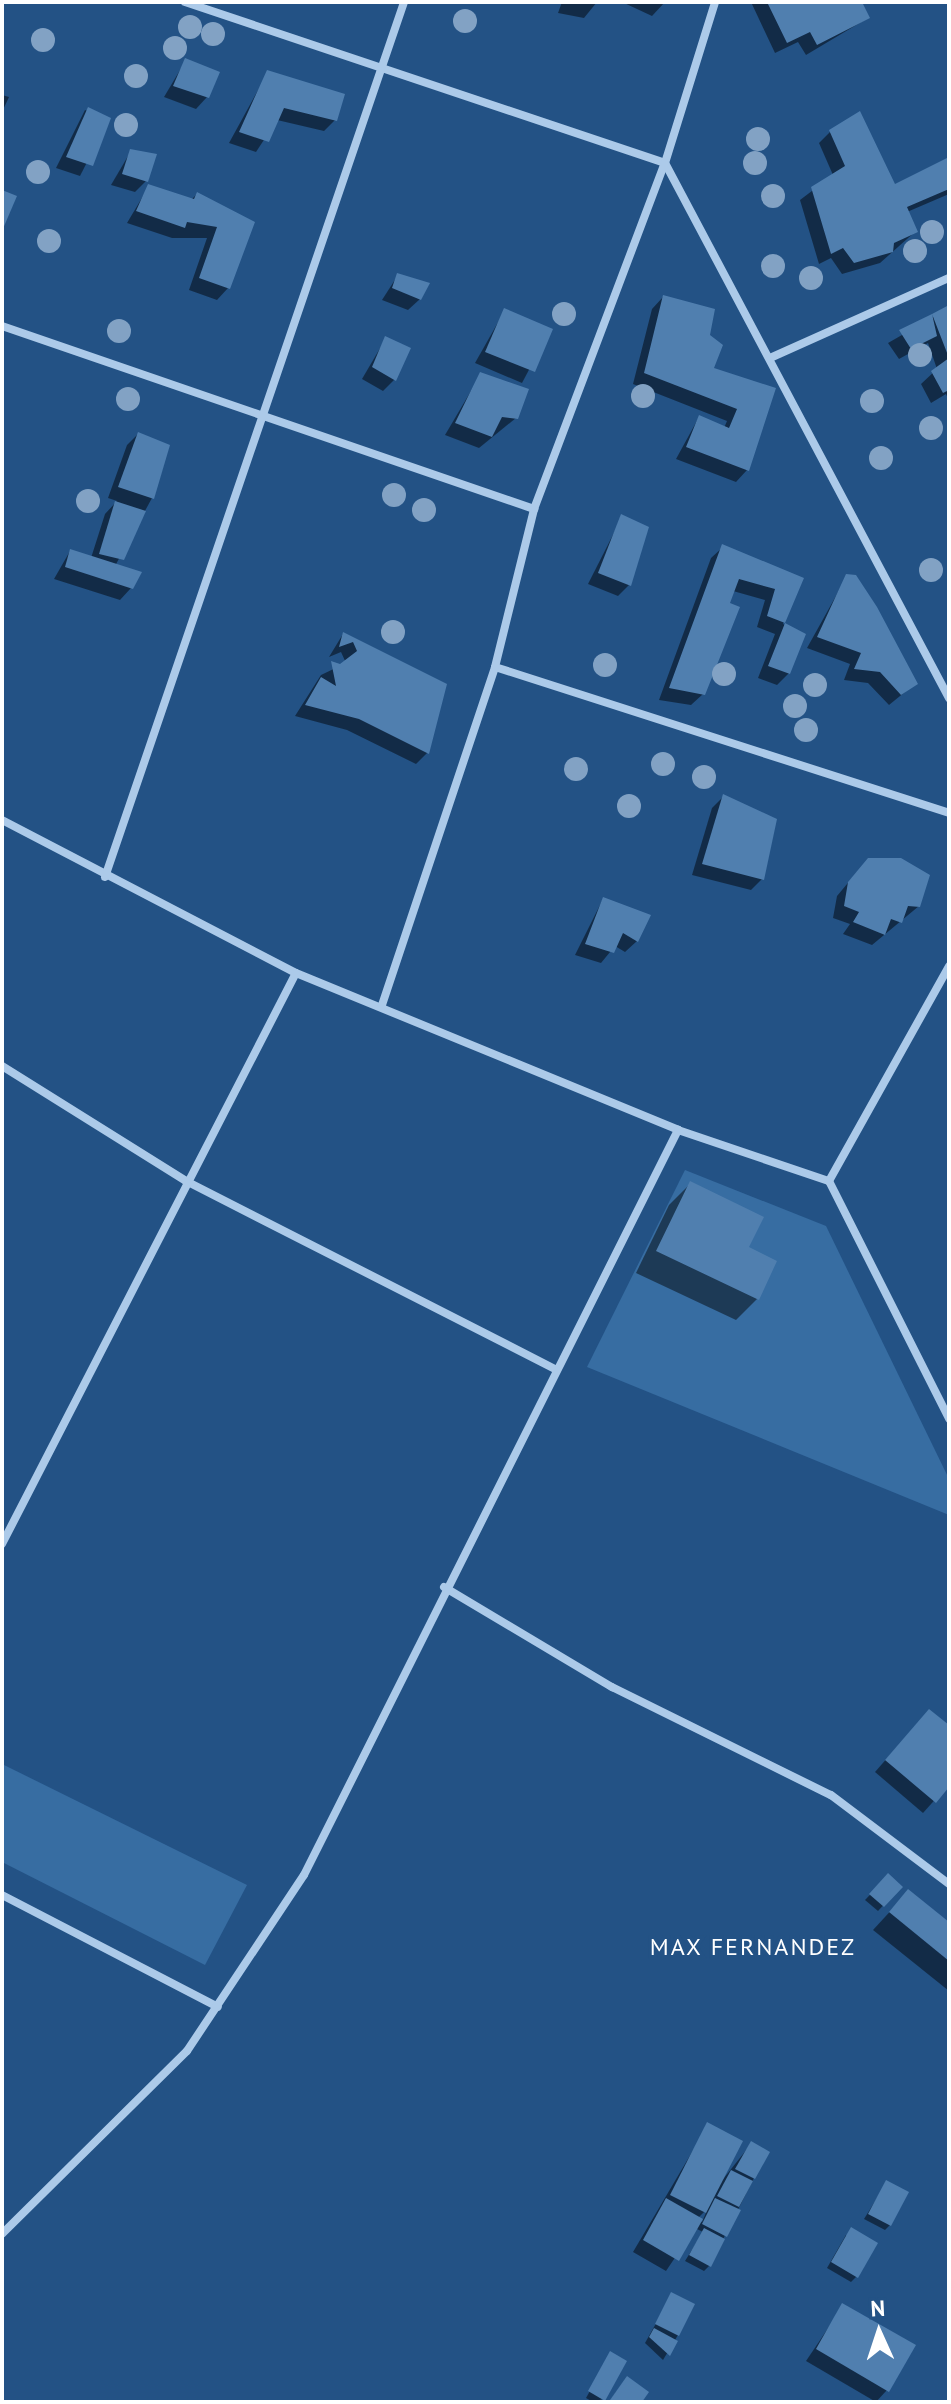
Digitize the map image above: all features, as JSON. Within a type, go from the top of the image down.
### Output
[{"type":"street","points":[[185,2],[665,163],[949,698]]},
{"type":"street","points":[[105,877],[267,415],[404,2]]},
{"type":"street","points":[[382,1005],[495,667],[534,509],[665,163],[715,2]]},
{"type":"street","points":[[770,358],[949,278]]},
{"type":"street","points":[[2,326],[534,509]]},
{"type":"street","points":[[495,667],[949,813]]},
{"type":"street","points":[[2,820],[105,877],[296,973],[382,1005],[678,1130],[829,1181],[949,1419]]},
{"type":"street","points":[[829,1181],[949,966]]},
{"type":"street","points":[[2,1544],[186,1181],[296,973]]},
{"type":"street","points":[[2,1066],[186,1181],[555,1369]]},
{"type":"street","points":[[2,2234],[187,2051],[304,1875],[444,1587],[678,1130]]},
{"type":"street","points":[[444,1587],[612,1687],[831,1795],[947,1880]]},
{"type":"street","points":[[2,1895],[218,2007]]},
{"type":"shaded area","points":[[685,1170],[826,1226],[949,1479],[949,1515],[587,1367]]},
{"type":"shaded area","points":[[2,1764],[247,1885],[205,1965],[2,1862]]},
{"type":"building","points":[[767,2],[862,2],[870,18],[817,45],[810,32],[787,43]]},
{"type":"building","points":[[185,58],[220,72],[209,98],[173,86]]},
{"type":"building","points":[[267,70],[345,94],[337,121],[284,108],[269,142],[239,132]]},
{"type":"building","points":[[88,107],[111,118],[93,166],[66,157]]},
{"type":"building","points":[[860,111],[895,184],[949,157],[949,189],[907,207],[918,232],[894,243],[893,252],[854,263],[843,248],[831,254],[811,187],[845,166],[829,130]]},
{"type":"building","points":[[130,149],[157,154],[148,182],[122,174]]},
{"type":"building","points":[[148,184],[194,199],[197,192],[255,222],[230,289],[199,278],[217,227],[187,222],[185,228],[136,211]]},
{"type":"building","points":[[2,190],[17,196],[2,231]]},
{"type":"building","points":[[397,273],[430,283],[421,300],[392,288]]},
{"type":"building","points":[[663,295],[715,309],[710,335],[723,345],[714,368],[776,388],[749,471],[686,447],[699,415],[729,428],[737,409],[644,373]]},
{"type":"building","points":[[949,305],[949,358],[932,314]]},
{"type":"building","points":[[504,308],[553,329],[535,372],[485,352]]},
{"type":"building","points":[[932,314],[937,336],[911,349],[899,330]]},
{"type":"building","points":[[385,336],[411,348],[396,381],[372,367]]},
{"type":"building","points":[[949,358],[949,390],[943,393],[931,371]]},
{"type":"building","points":[[480,372],[529,389],[518,419],[502,417],[492,437],[455,423]]},
{"type":"building","points":[[138,432],[170,445],[154,499],[118,487]]},
{"type":"building","points":[[115,501],[146,511],[124,560],[99,554]]},
{"type":"building","points":[[621,514],[649,527],[631,586],[598,573]]},
{"type":"building","points":[[722,544],[804,578],[785,623],[767,616],[775,589],[739,579],[730,603],[740,607],[705,695],[669,688]]},
{"type":"building","points":[[70,549],[142,572],[133,589],[65,567]]},
{"type":"building","points":[[846,574],[856,575],[877,607],[918,684],[901,695],[880,672],[854,669],[861,653],[817,637]]},
{"type":"building","points":[[785,623],[806,634],[790,674],[768,666]]},
{"type":"building","points":[[343,632],[447,684],[429,754],[359,719],[305,705],[321,677],[336,686],[331,661],[340,664],[357,651],[353,642],[339,647]]},
{"type":"building","points":[[723,794],[777,819],[764,880],[702,864]]},
{"type":"building","points":[[868,858],[901,858],[930,875],[920,907],[908,906],[902,923],[891,919],[885,935],[853,922],[859,912],[844,906],[848,882]]},
{"type":"building","points":[[603,897],[651,915],[638,942],[623,933],[614,953],[585,944]]},
{"type":"building","points":[[690,1181],[764,1217],[749,1247],[777,1261],[759,1300],[656,1251]]},
{"type":"building","points":[[929,1709],[949,1725],[949,1787],[936,1803],[885,1760]]},
{"type":"building","points":[[888,1873],[903,1887],[884,1907],[869,1894]]},
{"type":"building","points":[[908,1889],[949,1922],[949,1961],[889,1912]]},
{"type":"building","points":[[707,2122],[743,2141],[706,2213],[670,2195]]},
{"type":"building","points":[[751,2141],[770,2152],[755,2179],[735,2169]]},
{"type":"building","points":[[731,2170],[753,2181],[739,2207],[717,2196]]},
{"type":"building","points":[[886,2180],[909,2192],[891,2226],[868,2214]]},
{"type":"building","points":[[666,2198],[703,2219],[679,2261],[643,2240]]},
{"type":"building","points":[[715,2198],[741,2210],[727,2237],[702,2224]]},
{"type":"building","points":[[851,2227],[878,2243],[858,2278],[831,2262]]},
{"type":"building","points":[[704,2228],[725,2239],[711,2267],[689,2255]]},
{"type":"building","points":[[671,2292],[695,2304],[679,2336],[655,2324]]},
{"type":"building","points":[[842,2303],[916,2345],[889,2392],[816,2349]]},
{"type":"building","points":[[654,2328],[678,2341],[670,2356],[649,2337]]},
{"type":"building","points":[[610,2351],[627,2361],[605,2401],[588,2391]]},
{"type":"building","points":[[627,2376],[649,2392],[642,2402],[610,2400]]},
{"type":"district","name":"MAX FERNANDEZ","points":[[753,1947]]}]
